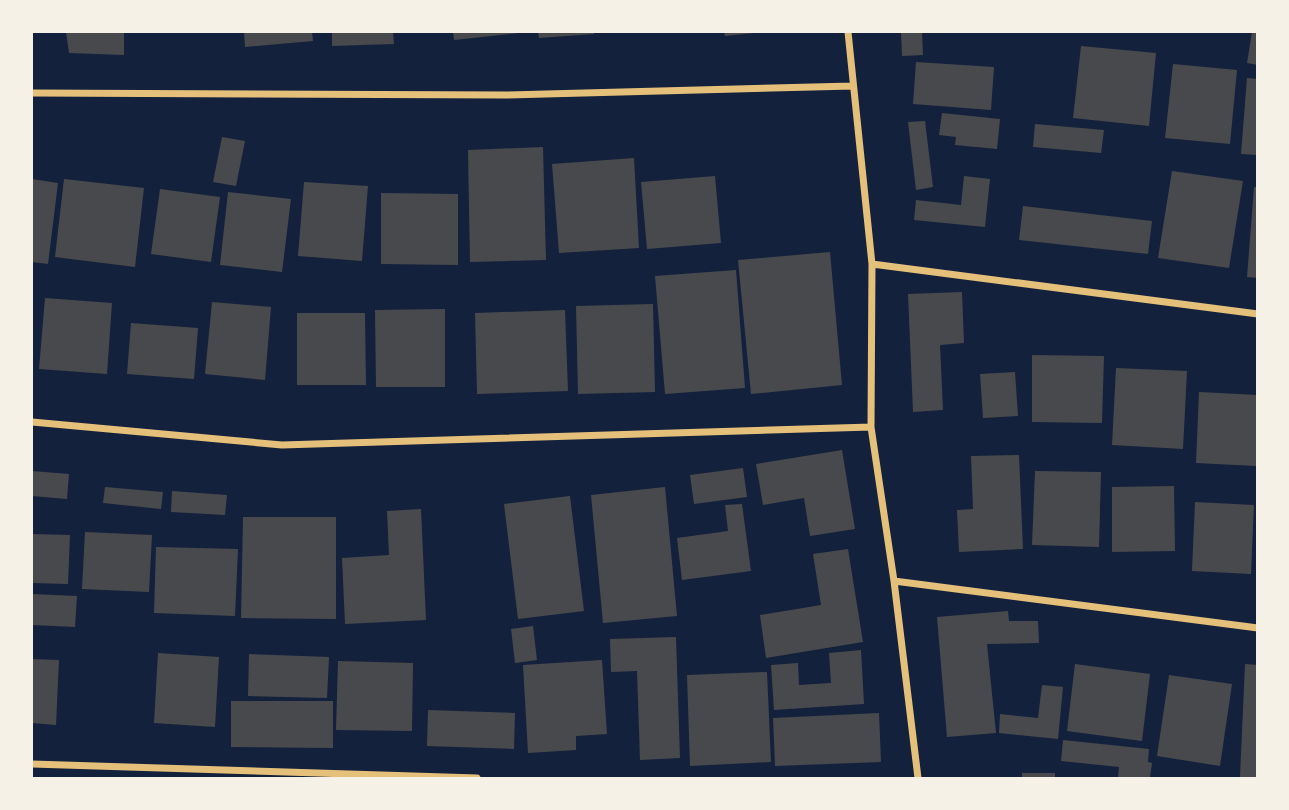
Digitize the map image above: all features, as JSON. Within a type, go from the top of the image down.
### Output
[{"type":"street","points":[[848,32],[872,264],[872,427],[918,779]]},
{"type":"street","points":[[32,93],[506,95],[853,86]]},
{"type":"street","points":[[872,264],[1258,314]]},
{"type":"street","points":[[32,422],[282,445],[872,427]]},
{"type":"street","points":[[894,580],[1258,628]]},
{"type":"street","points":[[32,764],[477,779]]},
{"type":"building","points":[[66,32],[124,32],[124,55],[69,53]]},
{"type":"building","points":[[244,32],[312,32],[313,41],[245,47]]},
{"type":"building","points":[[332,32],[393,32],[394,44],[332,46]]},
{"type":"building","points":[[453,32],[519,32],[519,33],[454,40]]},
{"type":"building","points":[[538,32],[594,32],[594,34],[539,38]]},
{"type":"building","points":[[724,32],[754,32],[754,33],[725,36]]},
{"type":"building","points":[[901,32],[922,32],[923,55],[902,56]]},
{"type":"building","points":[[1252,32],[1258,33],[1258,65],[1247,63]]},
{"type":"building","points":[[1081,46],[1156,53],[1149,126],[1073,118]]},
{"type":"building","points":[[916,62],[994,67],[991,110],[913,104]]},
{"type":"building","points":[[1173,64],[1237,70],[1230,144],[1165,138]]},
{"type":"building","points":[[1247,78],[1258,79],[1258,155],[1241,154]]},
{"type":"building","points":[[942,113],[1000,119],[997,149],[955,145],[956,137],[939,135]]},
{"type":"building","points":[[925,121],[933,187],[916,190],[908,122]]},
{"type":"building","points":[[1035,124],[1104,130],[1101,153],[1033,147]]},
{"type":"building","points":[[222,137],[245,141],[236,186],[213,182]]},
{"type":"building","points":[[543,147],[546,260],[470,262],[468,150]]},
{"type":"building","points":[[634,158],[639,248],[559,253],[552,164]]},
{"type":"building","points":[[1172,171],[1243,181],[1229,268],[1158,258]]},
{"type":"building","points":[[715,176],[721,243],[647,249],[641,182]]},
{"type":"building","points":[[964,176],[990,179],[985,227],[914,220],[916,200],[961,205]]},
{"type":"building","points":[[32,179],[58,183],[48,264],[32,262]]},
{"type":"building","points":[[64,179],[144,188],[135,267],[55,257]]},
{"type":"building","points":[[304,182],[368,186],[362,261],[298,256]]},
{"type":"building","points":[[1254,187],[1258,187],[1258,278],[1247,277]]},
{"type":"building","points":[[160,189],[220,197],[211,262],[151,254]]},
{"type":"building","points":[[228,192],[291,199],[282,272],[220,265]]},
{"type":"building","points":[[381,193],[458,194],[458,265],[381,264]]},
{"type":"building","points":[[1023,206],[1152,221],[1148,254],[1019,240]]},
{"type":"building","points":[[830,252],[842,385],[751,394],[738,260]]},
{"type":"building","points":[[736,270],[745,388],[665,394],[655,276]]},
{"type":"building","points":[[962,292],[964,343],[940,345],[943,410],[913,412],[908,294]]},
{"type":"building","points":[[45,298],[112,303],[107,374],[39,369]]},
{"type":"building","points":[[212,302],[271,307],[265,380],[205,374]]},
{"type":"building","points":[[653,304],[655,392],[578,394],[576,306]]},
{"type":"building","points":[[445,309],[445,387],[376,387],[375,310]]},
{"type":"building","points":[[565,310],[568,391],[477,394],[475,313]]},
{"type":"building","points":[[297,313],[365,313],[366,385],[297,385]]},
{"type":"building","points":[[131,323],[198,328],[194,379],[127,374]]},
{"type":"building","points":[[1032,355],[1104,356],[1102,423],[1032,422]]},
{"type":"building","points":[[1116,368],[1187,371],[1183,449],[1112,445]]},
{"type":"building","points":[[1015,372],[1018,416],[983,418],[980,374]]},
{"type":"building","points":[[1199,392],[1258,395],[1256,466],[1196,463]]},
{"type":"building","points":[[842,450],[855,529],[810,536],[804,498],[763,505],[756,464]]},
{"type":"building","points":[[1019,455],[1023,549],[959,552],[957,510],[973,509],[971,456]]},
{"type":"building","points":[[743,468],[747,497],[694,504],[690,475]]},
{"type":"building","points":[[32,471],[69,474],[67,499],[32,496]]},
{"type":"building","points":[[1035,471],[1101,472],[1099,547],[1032,545]]},
{"type":"building","points":[[1174,486],[1175,551],[1112,552],[1112,487]]},
{"type":"building","points":[[105,487],[163,492],[161,509],[103,503]]},
{"type":"building","points":[[665,487],[677,616],[603,623],[591,495]]},
{"type":"building","points":[[172,491],[227,495],[225,515],[171,512]]},
{"type":"building","points":[[570,496],[584,611],[518,619],[504,504]]},
{"type":"building","points":[[1195,502],[1254,505],[1251,574],[1192,571]]},
{"type":"building","points":[[742,504],[751,571],[682,580],[677,538],[728,531],[725,505]]},
{"type":"building","points":[[421,509],[426,620],[345,624],[342,558],[389,555],[387,511]]},
{"type":"building","points":[[243,517],[336,517],[336,619],[241,618]]},
{"type":"building","points":[[85,532],[152,535],[149,592],[82,589]]},
{"type":"building","points":[[32,534],[70,535],[68,584],[32,583]]},
{"type":"building","points":[[156,547],[238,549],[235,616],[154,613]]},
{"type":"building","points":[[848,549],[863,642],[766,658],[760,615],[821,605],[813,554]]},
{"type":"building","points":[[32,594],[77,596],[75,627],[32,625]]},
{"type":"building","points":[[1008,611],[1009,621],[1038,621],[1039,643],[987,644],[996,733],[947,737],[937,617]]},
{"type":"building","points":[[533,626],[537,660],[515,663],[511,629]]},
{"type":"building","points":[[676,637],[680,758],[640,760],[637,671],[611,672],[610,639]]},
{"type":"building","points":[[861,650],[864,704],[774,710],[771,665],[798,663],[799,685],[831,683],[829,653]]},
{"type":"building","points":[[158,653],[219,657],[215,727],[154,723]]},
{"type":"building","points":[[249,654],[329,657],[327,698],[248,696]]},
{"type":"building","points":[[32,659],[59,660],[56,725],[32,723]]},
{"type":"building","points":[[602,660],[607,734],[576,736],[576,750],[528,753],[523,665]]},
{"type":"building","points":[[338,661],[413,663],[412,731],[336,730]]},
{"type":"building","points":[[1075,664],[1150,674],[1142,741],[1067,731]]},
{"type":"building","points":[[1245,664],[1258,665],[1258,778],[1240,777]]},
{"type":"building","points":[[767,672],[771,762],[690,766],[687,675]]},
{"type":"building","points":[[1169,675],[1232,684],[1220,766],[1157,756]]},
{"type":"building","points":[[1042,685],[1063,687],[1058,739],[999,733],[1000,714],[1038,718]]},
{"type":"building","points":[[231,701],[333,701],[333,748],[231,747]]},
{"type":"building","points":[[428,710],[515,713],[514,749],[427,746]]},
{"type":"building","points":[[879,713],[881,762],[775,766],[773,718]]},
{"type":"building","points":[[1063,740],[1149,749],[1148,762],[1152,763],[1150,778],[1118,778],[1119,767],[1061,761]]},
{"type":"building","points":[[1022,773],[1055,773],[1055,778],[1022,778]]}]
